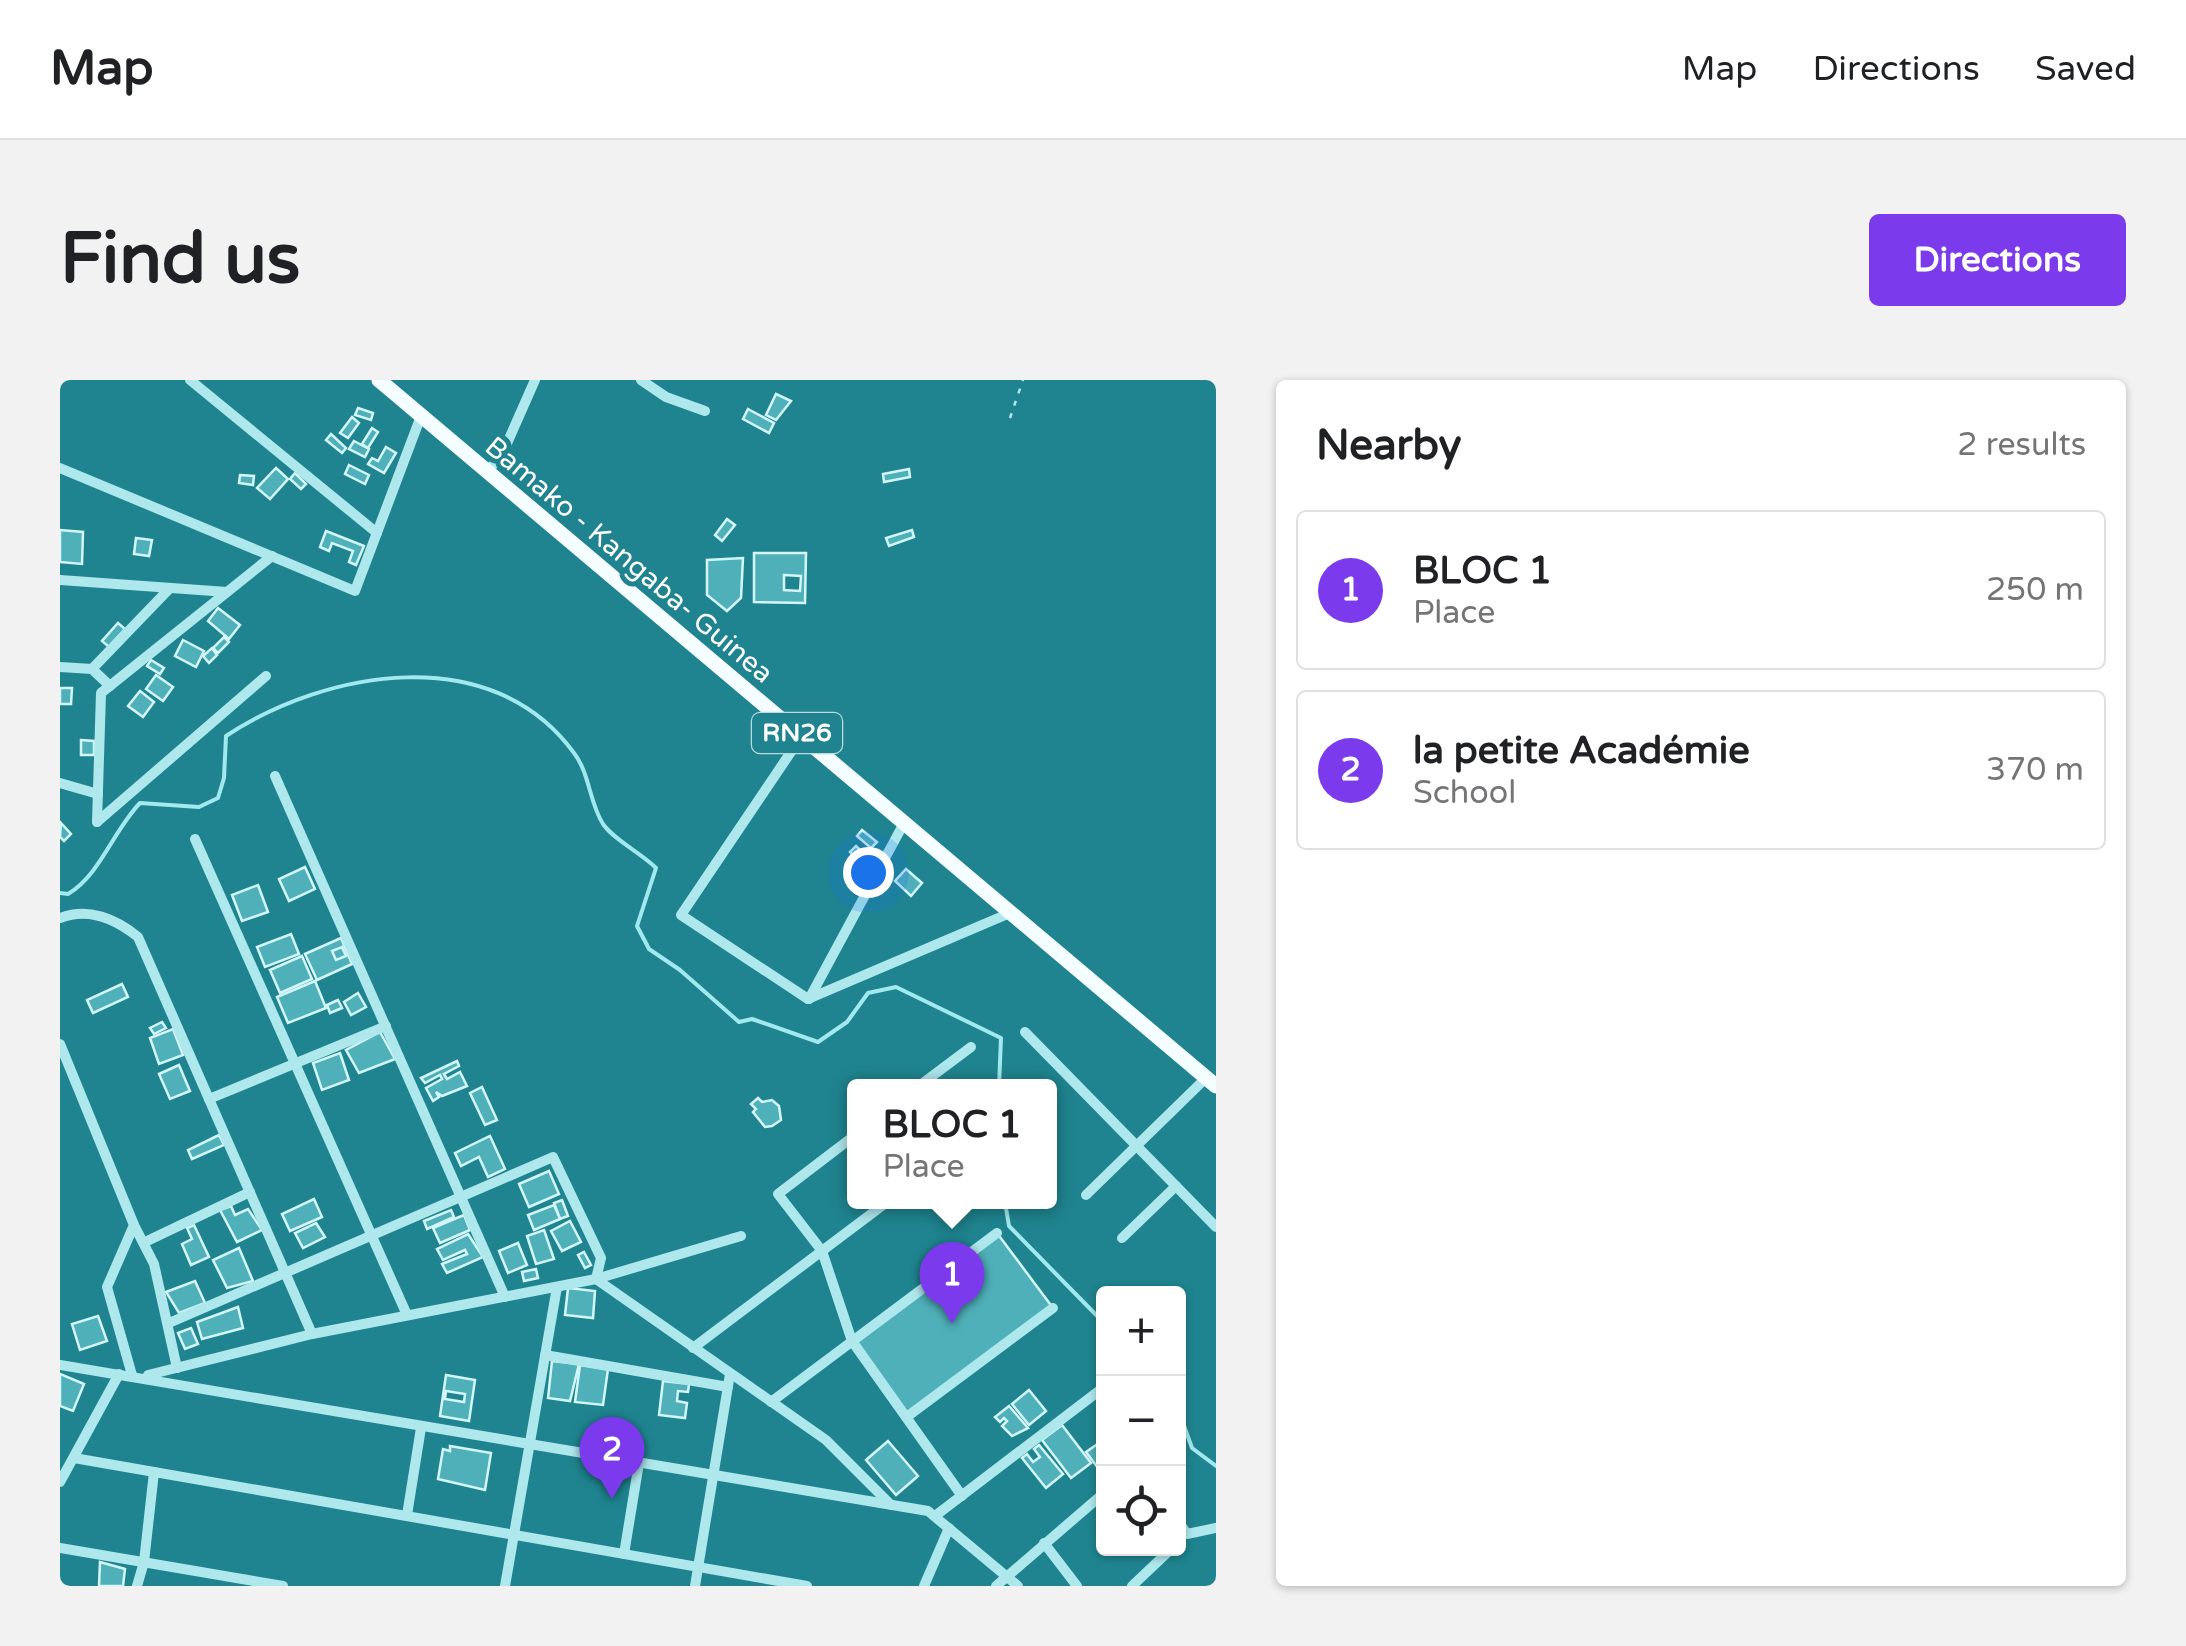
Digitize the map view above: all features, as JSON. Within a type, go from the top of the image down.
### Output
[{"type":"main road","name":"Bamako - Kangaba- Guinea","points":[[378,380],[1211,1082]]},
{"type":"street","points":[[190,380],[377,533]]},
{"type":"street","points":[[486,472],[501,457],[535,380]]},
{"type":"street","points":[[641,380],[666,397],[704,412]]},
{"type":"street","points":[[60,468],[355,591],[420,416]]},
{"type":"street","points":[[266,676],[97,822],[101,693],[272,556]]},
{"type":"street","points":[[60,580],[227,592]]},
{"type":"street","points":[[92,669],[170,588]]},
{"type":"street","points":[[60,667],[92,669],[110,686]]},
{"type":"street","points":[[802,737],[680,915],[808,1000]]},
{"type":"street","points":[[275,776],[505,1296]]},
{"type":"street","points":[[60,783],[98,794]]},
{"type":"street","points":[[808,1000],[904,823]]},
{"type":"street","points":[[195,839],[407,1315]]},
{"type":"street","points":[[808,1000],[1010,912]]},
{"type":"street","points":[[60,918],[72,914],[115,918],[138,936],[312,1334]]},
{"type":"street","points":[[210,1099],[386,1026]]},
{"type":"street","points":[[1025,1032],[1216,1227]]},
{"type":"street","points":[[60,1044],[134,1225],[145,1242],[169,1324],[176,1368]]},
{"type":"street","points":[[929,1079],[971,1047]]},
{"type":"street","points":[[1086,1196],[1136,1146],[1211,1082]]},
{"type":"street","points":[[847,1141],[778,1194],[822,1250],[852,1341],[962,1496]]},
{"type":"street","points":[[169,1324],[553,1156],[601,1258],[596,1279]]},
{"type":"street","points":[[1122,1238],[1176,1186]]},
{"type":"street","points":[[145,1242],[250,1192]]},
{"type":"street","points":[[693,1348],[878,1209]]},
{"type":"street","points":[[131,1375],[107,1288],[134,1225]]},
{"type":"street","points":[[770,1402],[996,1234]]},
{"type":"street","points":[[60,1482],[131,1375],[176,1368],[312,1334],[596,1279],[741,1236]]},
{"type":"street","points":[[596,1279],[826,1440],[891,1504]]},
{"type":"street","points":[[505,1586],[557,1286]]},
{"type":"street","points":[[908,1416],[1053,1308]]},
{"type":"street","points":[[545,1355],[728,1387]]},
{"type":"street","points":[[60,1366],[928,1510],[1018,1586]]},
{"type":"street","points":[[696,1586],[730,1374]]},
{"type":"street","points":[[935,1516],[1096,1394]]},
{"type":"street","points":[[406,1515],[421,1428]]},
{"type":"street","points":[[74,1458],[808,1586]]},
{"type":"street","points":[[624,1554],[639,1463]]},
{"type":"street","points":[[137,1586],[144,1562],[154,1472]]},
{"type":"street","points":[[996,1586],[1096,1500]]},
{"type":"street","points":[[924,1586],[949,1528]]},
{"type":"street","points":[[1186,1537],[1216,1528]]},
{"type":"street","points":[[1044,1543],[1077,1586]]},
{"type":"street","points":[[60,1548],[283,1586]]},
{"type":"street","points":[[1132,1586],[1164,1556]]},
{"type":"path","points":[[1010,418],[1023,380]]},
{"type":"building","points":[[776,394],[791,401],[776,420],[766,415]]},
{"type":"building","points":[[358,408],[373,413],[371,420],[355,415]]},
{"type":"building","points":[[748,409],[774,423],[769,433],[743,419]]},
{"type":"building","points":[[352,417],[359,423],[348,438],[340,433]]},
{"type":"building","points":[[372,428],[378,432],[368,448],[362,444]]},
{"type":"building","points":[[331,434],[346,448],[342,453],[326,440]]},
{"type":"building","points":[[354,441],[369,449],[365,457],[349,449]]},
{"type":"building","points":[[386,447],[396,453],[384,473],[368,464],[372,458],[378,461]]},
{"type":"building","points":[[349,465],[369,475],[365,484],[345,474]]},
{"type":"building","points":[[276,468],[288,479],[270,499],[257,488]]},
{"type":"building","points":[[909,469],[910,477],[884,482],[883,474]]},
{"type":"building","points":[[295,473],[306,484],[301,489],[290,479]]},
{"type":"building","points":[[240,475],[254,476],[253,485],[239,483]]},
{"type":"building","points":[[727,519],[735,525],[722,541],[715,535]]},
{"type":"building","points":[[60,530],[83,532],[82,564],[60,562]]},
{"type":"building","points":[[912,530],[914,537],[889,546],[886,538]]},
{"type":"building","points":[[326,531],[364,546],[356,565],[349,562],[353,551],[332,543],[329,551],[320,547]]},
{"type":"building","points":[[136,538],[152,540],[149,556],[134,554]]},
{"type":"building","points":[[754,553],[806,553],[805,603],[754,602]],"holes":[[[784,575],[801,576],[800,591],[784,590]]]},
{"type":"building","points":[[743,558],[741,598],[727,611],[707,595],[707,560]]},
{"type":"building","points":[[218,608],[240,625],[229,639],[208,621]]},
{"type":"building","points":[[118,623],[125,629],[109,647],[102,641]]},
{"type":"building","points":[[224,637],[229,642],[218,653],[213,648]]},
{"type":"building","points":[[183,640],[204,651],[196,667],[175,656]]},
{"type":"building","points":[[212,648],[217,655],[209,663],[203,656]]},
{"type":"building","points":[[151,660],[164,668],[160,674],[147,666]]},
{"type":"building","points":[[156,675],[173,687],[163,701],[146,689]]},
{"type":"building","points":[[60,688],[72,688],[71,704],[60,704]]},
{"type":"building","points":[[140,691],[154,702],[143,717],[128,706]]},
{"type":"building","points":[[81,740],[94,741],[94,755],[81,755]]},
{"type":"building","points":[[61,823],[71,834],[64,841],[60,837]]},
{"type":"building","points":[[862,830],[877,842],[871,848],[857,836]]},
{"type":"building","points":[[856,846],[867,857],[861,863],[850,852]]},
{"type":"building","points":[[305,867],[315,889],[289,901],[279,879]]},
{"type":"building","points":[[906,869],[922,883],[911,896],[895,881]]},
{"type":"building","points":[[258,885],[268,912],[242,921],[232,895]]},
{"type":"building","points":[[291,934],[299,954],[265,967],[257,947]]},
{"type":"building","points":[[341,938],[352,964],[317,980],[305,954]]},
{"type":"building","points":[[342,947],[346,956],[336,960],[332,951]]},
{"type":"building","points":[[302,956],[312,979],[280,993],[270,970]]},
{"type":"building","points":[[315,981],[326,1008],[288,1023],[277,997]]},
{"type":"building","points":[[122,984],[128,997],[93,1013],[87,1000]]},
{"type":"building","points":[[358,993],[366,1007],[351,1015],[344,1002]]},
{"type":"building","points":[[338,1000],[342,1008],[330,1013],[327,1005]]},
{"type":"building","points":[[162,1022],[166,1028],[154,1034],[150,1028]]},
{"type":"building","points":[[173,1029],[183,1055],[159,1064],[150,1038]]},
{"type":"building","points":[[380,1032],[395,1059],[359,1073],[346,1050]]},
{"type":"building","points":[[340,1053],[349,1080],[322,1090],[313,1063]]},
{"type":"building","points":[[457,1061],[459,1066],[444,1074],[447,1079],[460,1072],[467,1086],[442,1096],[436,1092],[439,1097],[433,1101],[426,1088],[442,1079],[440,1075],[425,1083],[421,1078]]},
{"type":"building","points":[[179,1065],[190,1091],[170,1099],[159,1074]]},
{"type":"building","points":[[482,1087],[497,1120],[485,1125],[470,1093]]},
{"type":"building","points":[[758,1098],[762,1102],[772,1100],[779,1106],[781,1120],[765,1127],[751,1104]]},
{"type":"building","points":[[219,1135],[224,1145],[192,1159],[188,1150]]},
{"type":"building","points":[[490,1136],[505,1169],[488,1177],[479,1157],[461,1166],[455,1153]]},
{"type":"building","points":[[549,1171],[559,1194],[529,1207],[519,1184]]},
{"type":"building","points":[[314,1199],[322,1217],[290,1231],[282,1214]]},
{"type":"building","points":[[562,1200],[568,1216],[560,1219],[554,1203]]},
{"type":"building","points":[[554,1205],[560,1219],[534,1230],[528,1215]]},
{"type":"building","points":[[231,1206],[235,1215],[248,1209],[262,1230],[237,1242],[220,1210]]},
{"type":"building","points":[[451,1210],[454,1217],[427,1229],[424,1221]]},
{"type":"building","points":[[464,1215],[470,1230],[440,1243],[433,1228]]},
{"type":"building","points":[[570,1221],[581,1242],[562,1251],[551,1231]]},
{"type":"building","points":[[316,1223],[325,1237],[303,1248],[295,1233]]},
{"type":"building","points":[[194,1225],[209,1257],[191,1265],[182,1244],[192,1239],[187,1228]]},
{"type":"building","points":[[544,1230],[554,1259],[536,1264],[527,1236]]},
{"type":"building","points":[[997,1233],[1053,1308],[908,1416],[852,1341]]},
{"type":"building","points":[[468,1234],[483,1257],[447,1273],[442,1264],[467,1254],[465,1250],[443,1260],[437,1249]]},
{"type":"building","points":[[518,1243],[527,1265],[508,1273],[499,1251]]},
{"type":"building","points":[[239,1248],[253,1281],[227,1288],[213,1260]]},
{"type":"building","points":[[584,1252],[591,1265],[585,1268],[578,1255]]},
{"type":"building","points":[[536,1269],[538,1278],[524,1281],[522,1272]]},
{"type":"building","points":[[195,1281],[205,1303],[179,1313],[166,1292]]},
{"type":"building","points":[[568,1288],[595,1291],[593,1318],[565,1315]]},
{"type":"building","points":[[238,1307],[243,1328],[202,1339],[197,1322]]},
{"type":"building","points":[[98,1316],[107,1341],[80,1350],[72,1324]]},
{"type":"building","points":[[191,1328],[198,1344],[185,1349],[178,1333]]},
{"type":"building","points":[[552,1361],[579,1364],[570,1401],[548,1398]]},
{"type":"building","points":[[580,1365],[608,1369],[603,1405],[575,1402]]},
{"type":"building","points":[[60,1374],[84,1384],[73,1411],[60,1406]]},
{"type":"building","points":[[446,1375],[475,1380],[469,1421],[440,1416]],"holes":[[[446,1391],[465,1394],[464,1402],[445,1399]]]},
{"type":"building","points":[[663,1381],[689,1384],[688,1392],[678,1391],[677,1401],[687,1403],[685,1418],[659,1415]]},
{"type":"building","points":[[1029,1390],[1046,1411],[1029,1425],[1012,1404]]},
{"type":"building","points":[[1009,1406],[1028,1428],[1012,1436],[1002,1426],[1007,1421],[1004,1418],[1000,1422],[995,1417]]},
{"type":"building","points":[[1062,1425],[1091,1463],[1071,1478],[1042,1440]]},
{"type":"building","points":[[888,1441],[918,1476],[896,1495],[866,1460]]},
{"type":"building","points":[[1039,1445],[1063,1474],[1046,1488],[1022,1458],[1027,1454],[1033,1462],[1040,1457],[1034,1449]]},
{"type":"building","points":[[1096,1445],[1096,1465],[1086,1452]]},
{"type":"building","points":[[450,1446],[491,1453],[485,1490],[438,1479],[443,1449],[450,1451]]},
{"type":"building","points":[[100,1562],[125,1569],[123,1586],[99,1586]]},
{"type":"waterway","points":[[60,893],[68,894],[89,876],[140,803],[199,807],[218,798],[224,778],[226,736],[266,713],[311,695],[358,683],[407,677],[454,681],[499,693],[540,717],[574,753],[603,824],[656,868],[637,926],[649,949],[680,970],[739,1022],[752,1019],[818,1042],[847,1022],[868,993],[896,987],[1001,1038],[999,1079]]},
{"type":"waterway","points":[[1006,1209],[1009,1226],[1096,1315]]},
{"type":"waterway","points":[[1186,1431],[1192,1448],[1216,1466]]},
{"type":"place","name":"BLOC 1","points":[[952,1324]]},
{"type":"place","name":"la petite Académie","points":[[612,1499]]}]
